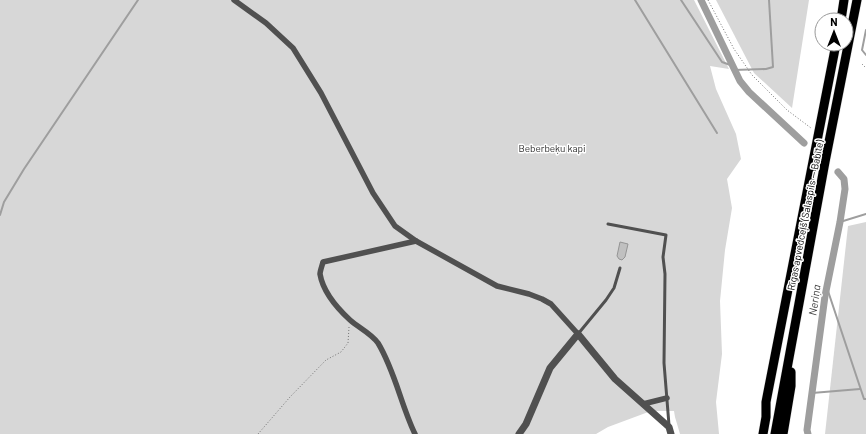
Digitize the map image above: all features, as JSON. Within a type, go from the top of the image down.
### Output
[{"type":"highway","points":[[842,12],[844,0]]},
{"type":"highway","name":"Rīgas apvedceļš (Salaspils — Babīte)","points":[[775,434],[857,0]]},
{"type":"highway","name":"Rīgas apvedceļš (Salaspils — Babīte)","points":[[763,434],[766,417],[766,402],[834,52]]},
{"type":"highway","points":[[783,434],[790,386],[793,335]]},
{"type":"highway","points":[[758,434],[766,402]]},
{"type":"street","points":[[234,0],[266,23],[293,48],[321,93],[373,193],[394,226],[416,241],[497,286],[542,298],[551,304],[615,379],[670,430]]},
{"type":"street","points":[[415,434],[390,368],[378,343],[373,337],[350,320],[333,303],[320,273],[323,262],[416,241]]},
{"type":"street","points":[[520,434],[526,424],[550,368],[578,334]]},
{"type":"street","points":[[643,404],[667,398]]},
{"type":"lane","points":[[608,224],[666,235],[663,257],[664,363],[670,430]]},
{"type":"lane","points":[[578,334],[614,288],[620,268]]},
{"type":"path","points":[[708,0],[734,49],[752,75],[787,110],[812,129]]},
{"type":"path","points":[[862,64],[866,68]]},
{"type":"path","points":[[258,434],[326,360],[342,352],[348,343],[350,320]]},
{"type":"green space","name":"Beberbeķu kapi","points":[[0,0],[694,0],[729,69],[710,66],[716,89],[736,134],[741,159],[727,179],[732,208],[725,250],[720,301],[722,354],[716,402],[719,434],[680,434],[674,411],[651,411],[608,427],[596,434],[0,434]]},
{"type":"green space","points":[[716,0],[809,0],[792,108],[754,73]]},
{"type":"green space","points":[[866,222],[866,434],[825,434],[848,226]]},
{"type":"building","points":[[620,242],[628,244],[625,257],[622,260],[617,256]]},
{"type":"waterway","points":[[0,215],[4,202],[24,169],[138,0]]},
{"type":"waterway","points":[[635,0],[717,133]]},
{"type":"waterway","points":[[681,0],[722,62],[733,66]]},
{"type":"waterway","name":"Neriņa","points":[[701,0],[740,81],[749,92],[804,143]]},
{"type":"waterway","points":[[734,70],[766,69],[773,67],[769,0]]},
{"type":"waterway","points":[[866,30],[862,50],[866,55]]},
{"type":"waterway","name":"Neriņa","points":[[808,434],[807,430],[825,296],[845,189],[844,179],[838,172]]},
{"type":"waterway","points":[[840,222],[866,214]]},
{"type":"waterway","points":[[827,288],[864,399],[866,399]]},
{"type":"waterway","points":[[812,393],[860,389]]}]
